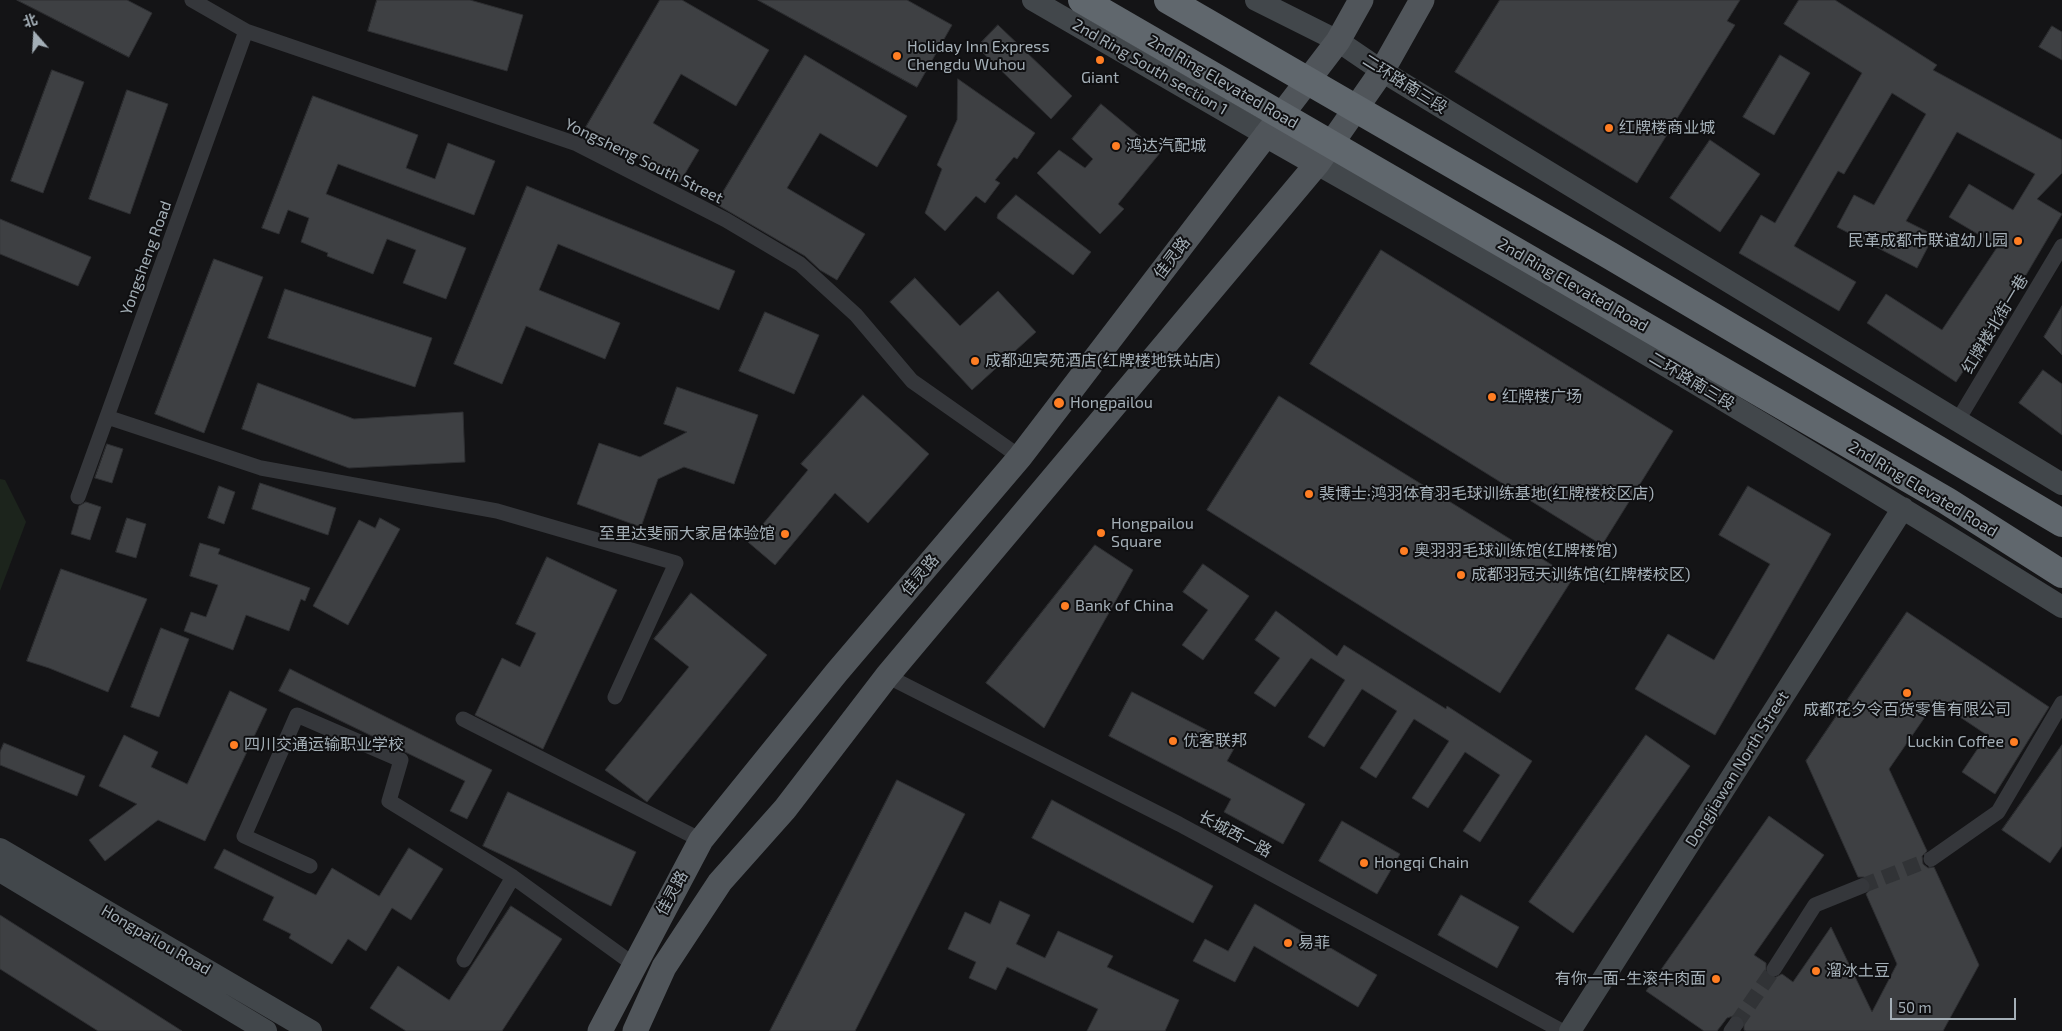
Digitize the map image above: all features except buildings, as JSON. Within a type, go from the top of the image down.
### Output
[{"type":"highway","name":"2nd Ring Elevated Road","points":[[1082,0],[1939,496],[2062,574]]},
{"type":"highway","points":[[1168,0],[1626,265],[2062,522]]},
{"type":"main road","name":"2nd Ring South section 1","points":[[1033,0],[1266,134]]},
{"type":"main road","points":[[1256,0],[1338,41]]},
{"type":"main road","name":"佳灵路","points":[[600,1031],[633,964],[701,840],[837,672],[1020,457],[1338,41],[1361,0]]},
{"type":"main road","name":"佳灵路","points":[[635,1031],[664,967],[720,882],[785,809],[887,676],[1317,164],[1382,71],[1422,0]]},
{"type":"main road","name":"二环路南三段","points":[[1338,41],[1382,71],[2062,484]]},
{"type":"main road","points":[[1266,134],[1317,164]]},
{"type":"main road","name":"二环路南三段","points":[[1317,164],[1499,266],[1903,508],[2062,607]]},
{"type":"main road","name":"Dongjiawan North Street","points":[[1570,1031],[1903,508]]},
{"type":"main road","name":"Hongpailou Road","points":[[0,849],[311,1031]]},
{"type":"main road","name":"Hongpailou Road","points":[[0,871],[266,1031]]},
{"type":"street","name":"Yongsheng South Street","points":[[192,0],[246,31],[577,144],[726,220],[800,264],[856,316],[912,380],[1020,457]]},
{"type":"street","name":"Yongsheng Road","points":[[78,497],[246,31]]},
{"type":"street","name":"红牌楼北街一巷","points":[[1958,420],[2062,246]]},
{"type":"street","points":[[107,417],[261,468],[497,510],[676,562],[615,697]]},
{"type":"street","name":"长城西一路","points":[[887,676],[1178,824],[1562,1031]]},
{"type":"street","points":[[1931,859],[1998,812],[2062,703]]},
{"type":"street","points":[[310,866],[244,836],[297,715],[401,760],[389,801],[513,877],[633,964]]},
{"type":"street","points":[[463,719],[701,840]]},
{"type":"street","points":[[464,960],[513,877]]},
{"type":"street","points":[[1774,969],[1815,904],[1862,886]]},
{"type":"shaded area","points":[[0,479],[5,480],[26,522],[0,591]]},
{"type":"tunnel","points":[[1862,886],[1931,859]]},
{"type":"tunnel","points":[[1736,1024],[1774,969]]},
{"type":"place","name":"Holiday Inn Express Chengdu Wuhou","points":[[897,56]]},
{"type":"place","name":"Giant","points":[[1100,60]]},
{"type":"place","name":"红牌楼商业城","points":[[1609,128]]},
{"type":"place","name":"鸿达汽配城","points":[[1116,146]]},
{"type":"place","name":"民革成都市联谊幼儿园","points":[[2018,241]]},
{"type":"place","name":"成都迎宾苑酒店(红牌楼地铁站店)","points":[[975,361]]},
{"type":"place","name":"红牌楼广场","points":[[1492,397]]},
{"type":"place","name":"Hongpailou","points":[[1059,403]]},
{"type":"place","name":"裴博士·鸿羽体育羽毛球训练基地(红牌楼校区店)","points":[[1309,494]]},
{"type":"place","name":"Hongpailou Square","points":[[1101,533]]},
{"type":"place","name":"至里达斐丽大家居体验馆","points":[[785,534]]},
{"type":"place","name":"奥羽羽毛球训练馆(红牌楼馆)","points":[[1404,551]]},
{"type":"place","name":"成都羽冠天训练馆(红牌楼校区)","points":[[1461,575]]},
{"type":"place","name":"Bank of China","points":[[1065,606]]},
{"type":"place","name":"成都花夕令百货零售有限公司","points":[[1907,693]]},
{"type":"place","name":"优客联邦","points":[[1173,741]]},
{"type":"place","name":"Luckin Coffee","points":[[2014,742]]},
{"type":"place","name":"四川交通运输职业学校","points":[[234,745]]},
{"type":"place","name":"Hongqi Chain","points":[[1364,863]]},
{"type":"place","name":"易菲","points":[[1288,943]]},
{"type":"place","name":"溜冰土豆","points":[[1816,971]]},
{"type":"place","name":"有你一面-生滚牛肉面","points":[[1716,979]]}]
